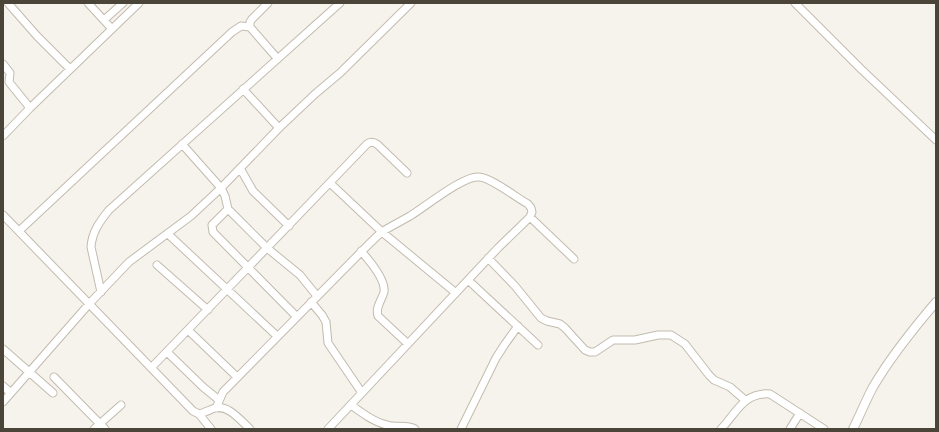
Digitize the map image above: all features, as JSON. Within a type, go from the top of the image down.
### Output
[{"type":"street","points":[[8,3],[37,36],[70,69]]},
{"type":"street","points":[[88,3],[112,29]]},
{"type":"street","points":[[104,20],[122,3]]},
{"type":"street","points":[[3,136],[139,3]]},
{"type":"street","points":[[250,26],[252,19],[268,3]]},
{"type":"street","points":[[101,292],[92,240],[94,232],[109,210],[340,3]]},
{"type":"street","points":[[3,402],[129,262],[168,234],[221,188],[279,128],[340,73],[411,3]]},
{"type":"street","points":[[795,3],[861,69],[936,140]]},
{"type":"street","points":[[19,231],[237,28],[242,26],[250,26],[277,58]]},
{"type":"street","points":[[3,64],[10,73],[9,80],[11,85],[30,108]]},
{"type":"street","points":[[243,89],[279,128]]},
{"type":"street","points":[[151,368],[370,142],[374,142],[378,145],[407,173]]},
{"type":"street","points":[[182,144],[221,188],[225,196],[228,209],[267,248],[300,275],[317,296]]},
{"type":"street","points":[[240,168],[253,191],[288,226]]},
{"type":"street","points":[[216,408],[223,392],[361,251],[382,232],[471,178],[480,177],[488,179],[528,204],[532,212],[530,217],[488,258],[329,429]]},
{"type":"street","points":[[330,183],[382,232],[456,293]]},
{"type":"street","points":[[228,209],[214,223],[212,229],[217,238],[297,317]]},
{"type":"street","points":[[3,215],[193,411],[199,414],[211,429]]},
{"type":"street","points":[[530,217],[574,259]]},
{"type":"street","points":[[168,234],[277,336]]},
{"type":"street","points":[[361,251],[372,264],[384,286],[383,296],[377,312],[378,316],[408,344]]},
{"type":"street","points":[[488,258],[515,286],[541,318],[560,324],[585,350],[595,352],[613,340],[635,340],[658,335],[671,335],[686,344],[714,380],[730,387],[745,400]]},
{"type":"street","points":[[157,266],[208,310]]},
{"type":"street","points":[[468,280],[538,345]]},
{"type":"street","points":[[311,302],[326,322],[328,343],[362,393]]},
{"type":"street","points":[[853,429],[885,367],[936,302]]},
{"type":"street","points":[[461,429],[499,353],[518,326]]},
{"type":"street","points":[[188,330],[237,378]]},
{"type":"street","points":[[3,349],[53,393]]},
{"type":"street","points":[[167,352],[203,387],[219,400]]},
{"type":"street","points":[[54,377],[100,427],[121,405]]},
{"type":"street","points":[[3,386],[11,393]]},
{"type":"street","points":[[721,429],[745,400],[762,393],[770,394],[824,429]]},
{"type":"street","points":[[351,405],[381,424],[390,426],[406,426],[415,429]]},
{"type":"street","points":[[199,414],[216,408],[223,408],[229,410],[250,429]]},
{"type":"street","points":[[790,429],[800,413]]}]
